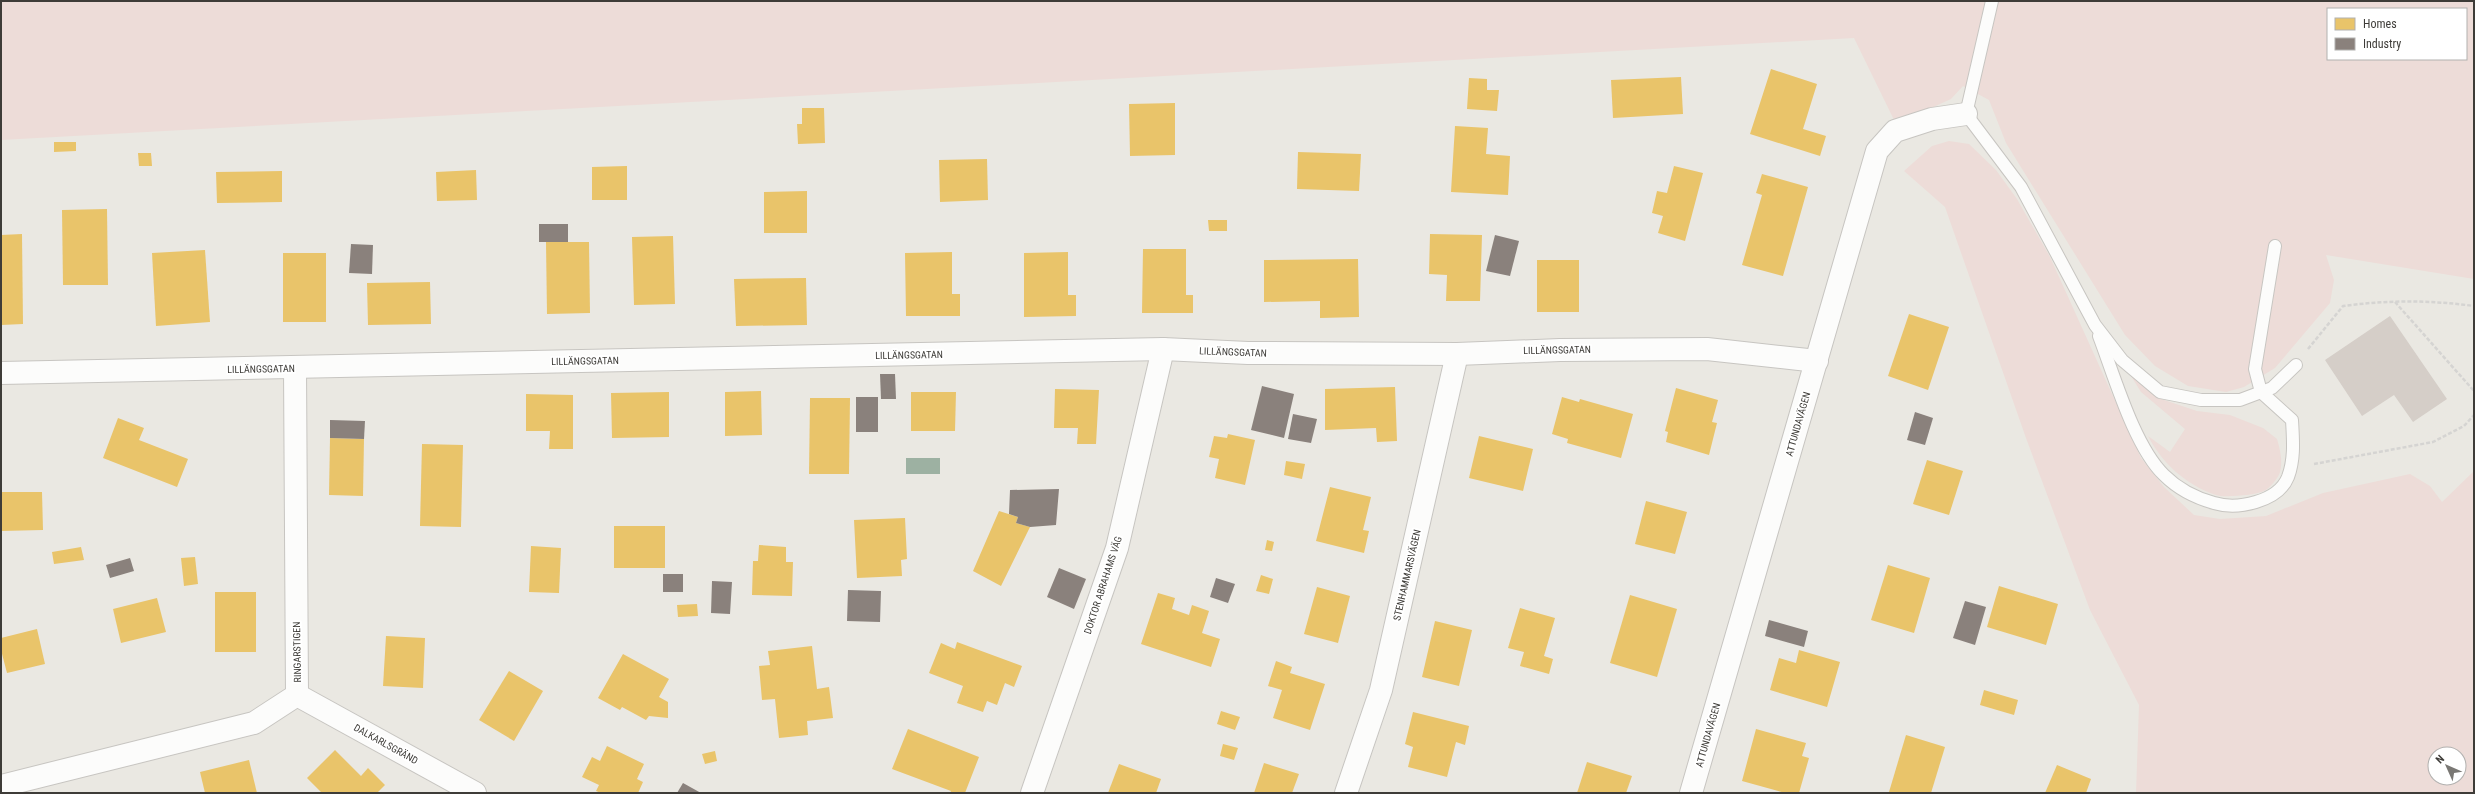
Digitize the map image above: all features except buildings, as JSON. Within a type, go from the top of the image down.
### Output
[{"type":"street","name":"ATTUNDAVÄGEN","points":[[1691,793],[1877,151],[1895,131],[1932,119],[1966,114]]},
{"type":"street","name":"LILLÄNGSGATAN","points":[[1,373],[1163,349],[1248,354],[1457,354],[1560,350],[1708,349],[1817,361]]},
{"type":"street","name":"DOKTOR ABRAHAMS VÄG","points":[[1032,793],[1117,548],[1163,349]]},
{"type":"street","name":"STENHAMMARSVÄGEN","points":[[1346,793],[1380,690],[1457,354]]},
{"type":"street","name":"RINGARSTIGEN","points":[[1,786],[254,723],[297,695],[294,368]]},
{"type":"street","name":"DALKARLSGRÄND","points":[[297,695],[475,793]]},
{"type":"lane","points":[[1992,1],[1966,114],[2021,187],[2095,325],[2130,417],[2147,453],[2164,475],[2188,493],[2215,503],[2248,504],[2273,496],[2287,478],[2294,452],[2292,420],[2261,392],[2255,369],[2275,246]]},
{"type":"lane","points":[[2095,325],[2122,360],[2160,392],[2201,400],[2240,400],[2272,388],[2296,365]]},
{"type":"path","points":[[2395,302],[2474,391]]},
{"type":"path","points":[[2296,365],[2343,306],[2395,302],[2450,303],[2474,306]]},
{"type":"path","points":[[2289,469],[2433,442],[2464,426],[2474,415]]},
{"type":"shaded area","points":[[1,1],[2474,1],[2474,279],[2326,255],[2334,280],[2330,303],[2275,368],[2244,387],[2226,392],[2188,386],[2155,366],[2125,335],[2006,143],[1989,100],[1963,86],[1951,99],[1896,124],[1854,38],[1,140]]},
{"type":"shaded area","points":[[1949,141],[1969,144],[1996,170],[2017,199],[2050,257],[2141,458],[2164,487],[2194,515],[2220,519],[2266,516],[2323,493],[2410,474],[2430,486],[2442,502],[2474,471],[2474,793],[2136,793],[2139,705],[2090,610],[2026,438],[1945,207],[1904,171],[1932,146]]},
{"type":"shaded area","points":[[2131,376],[2158,398],[2197,411],[2230,415],[2263,428],[2277,439],[2279,447],[2281,468],[2276,480],[2266,490],[2260,492],[2247,495],[2220,496],[2205,491],[2185,479],[2160,455],[2148,436],[2170,452],[2185,429],[2141,392]]},
{"type":"shaded area","points":[[906,458],[940,458],[940,474],[906,474]]}]
